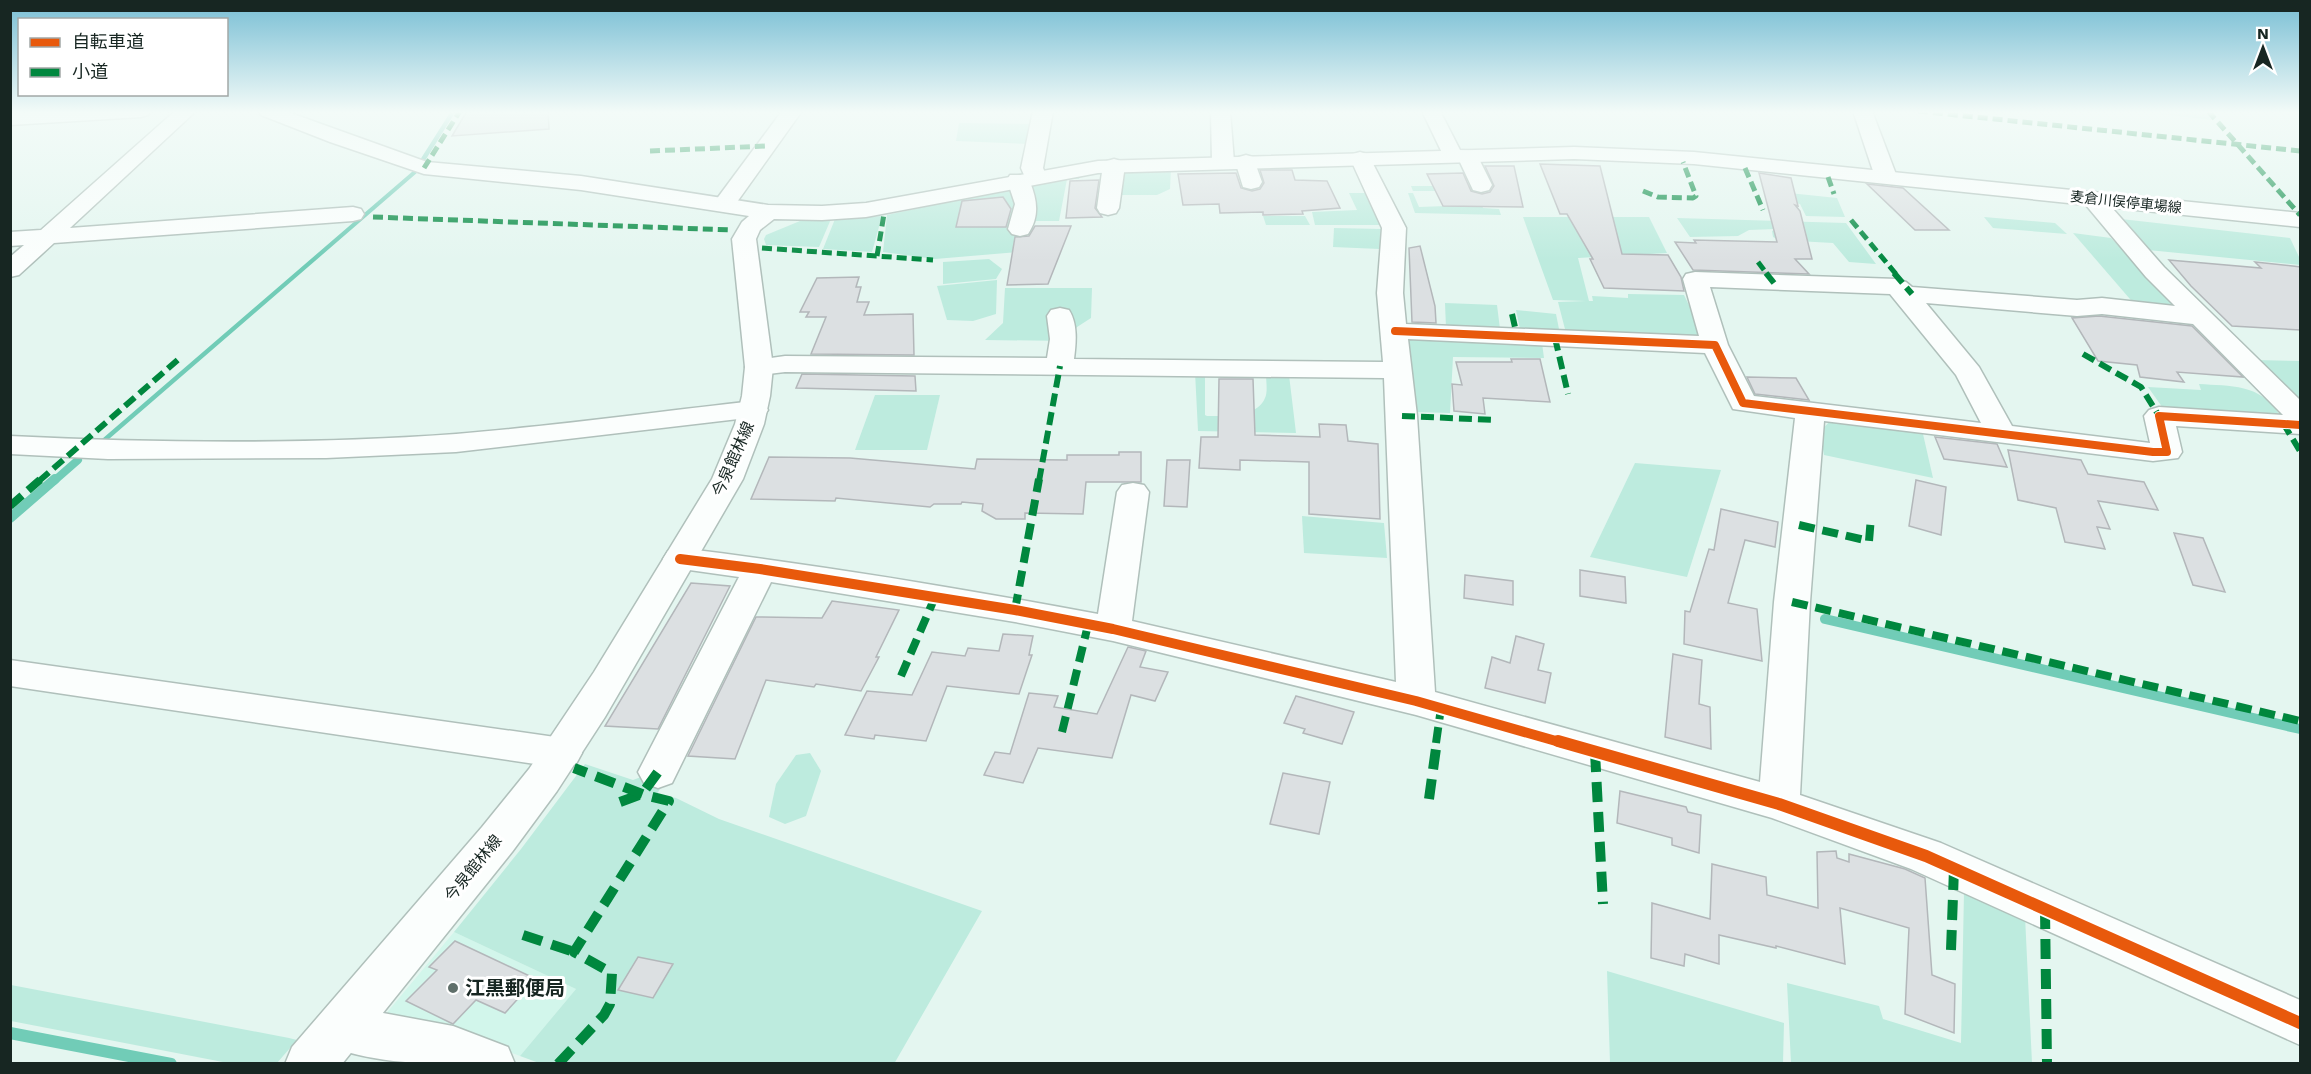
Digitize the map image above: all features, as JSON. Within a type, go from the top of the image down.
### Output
[{"type":"street","points":[[10,270],[131,161]]},
{"type":"street","points":[[404,161],[424,168],[581,183],[768,212]]},
{"type":"street","points":[[724,204],[755,161]]},
{"type":"street","points":[[1020,229],[1027,213],[1027,178],[1033,161]]},
{"type":"street","name":"麦倉川俣停車場線","points":[[768,212],[822,213],[866,210],[1027,178],[1114,165],[1242,161]]},
{"type":"street","points":[[1245,161],[1251,182]]},
{"type":"street","points":[[1362,161],[1394,228],[1390,293],[1399,370],[1416,701]]},
{"type":"street","points":[[1464,161],[1482,185]]},
{"type":"street","name":"麦倉川俣停車場線","points":[[1716,161],[2301,220]]},
{"type":"street","points":[[1880,161],[1886,177]]},
{"type":"street","points":[[1108,208],[1114,165]]},
{"type":"street","points":[[2091,198],[2155,272],[2301,416]]},
{"type":"street","name":"今泉館林線","points":[[310,1064],[495,842],[562,753],[725,482],[754,410],[759,367],[744,239],[750,227],[768,212]]},
{"type":"street","points":[[10,239],[353,214]]},
{"type":"street","points":[[2001,433],[1969,373],[1897,287],[1695,279],[1716,345],[1743,403],[2153,452],[2168,452],[2159,416],[2301,424]]},
{"type":"street","points":[[1905,294],[2077,308],[2102,306],[2200,317]]},
{"type":"street","points":[[1060,316],[1063,339],[1060,366]]},
{"type":"street","points":[[1395,331],[1716,345]]},
{"type":"street","points":[[759,367],[785,364],[1399,370]]},
{"type":"street","points":[[10,445],[76,450],[119,450],[326,448],[432,444],[754,410]]},
{"type":"street","points":[[1779,804],[1792,602],[1810,412]]},
{"type":"street","points":[[1113,629],[1133,492]]},
{"type":"street","points":[[680,559],[760,569],[1015,610],[1113,629],[1416,701],[1779,804],[1926,856],[2301,1023]]},
{"type":"street","points":[[658,772],[760,569]]},
{"type":"street","points":[[10,673],[562,753]]},
{"type":"street","points":[[340,1028],[453,1049],[490,1064]]},
{"type":"shaded area","points":[[419,161],[425,161],[418,172],[109,439],[102,439],[413,171]]},
{"type":"shaded area","points":[[1171,168],[1170,189],[1157,195],[1117,195],[1119,170]]},
{"type":"shaded area","points":[[1102,171],[1105,174],[1081,175],[1079,179],[1067,179],[1059,221],[1035,221],[1030,183]]},
{"type":"shaded area","points":[[1411,186],[1477,186],[1483,208],[1499,209],[1501,215],[1415,213],[1408,193],[1413,193],[1419,207],[1446,206],[1442,191],[1413,191]]},
{"type":"shaded area","points":[[1012,188],[1023,205],[1018,252],[935,259],[883,252],[887,215]]},
{"type":"shaded area","points":[[1349,193],[1366,193],[1380,225],[1315,225],[1312,212],[1357,210]]},
{"type":"shaded area","points":[[1789,193],[1837,198],[1845,217],[1806,216],[1800,204],[1791,202]]},
{"type":"shaded area","points":[[882,216],[872,252],[823,249],[835,219]]},
{"type":"shaded area","points":[[1263,216],[1305,216],[1310,225],[1266,225]]},
{"type":"shaded area","points":[[1523,217],[1649,217],[1667,253],[1578,258],[1589,301],[1593,301],[1592,296],[1628,298],[1628,294],[1684,295],[1703,334],[1695,340],[1566,333],[1558,302],[1586,301],[1553,300]]},
{"type":"shaded area","points":[[1984,217],[2055,223],[2067,234],[1993,228]]},
{"type":"shaded area","points":[[1677,218],[1846,223],[1876,264],[1849,262],[1833,243],[1779,240],[1773,237],[1772,231],[1776,229],[1749,230],[1738,236],[1690,237]]},
{"type":"shaded area","points":[[831,219],[819,247],[766,245],[764,239],[766,235],[800,221]]},
{"type":"shaded area","points":[[2121,219],[2290,238],[2300,259],[2300,265],[2148,250]]},
{"type":"shaded area","points":[[1334,228],[1382,229],[1380,249],[1333,247]]},
{"type":"shaded area","points":[[2073,233],[2111,238],[2181,310],[2136,306]]},
{"type":"shaded area","points":[[989,259],[1002,269],[996,279],[943,284],[943,262]]},
{"type":"shaded area","points":[[997,280],[996,314],[973,321],[947,320],[937,286]]},
{"type":"shaded area","points":[[1005,288],[1092,288],[1091,318],[1074,329],[1070,341],[985,340],[1003,323]]},
{"type":"shaded area","points":[[1445,303],[1497,305],[1500,329],[1446,328]]},
{"type":"shaded area","points":[[1516,310],[1556,314],[1560,334],[1520,329]]},
{"type":"shaded area","points":[[1408,338],[1542,343],[1544,358],[1453,357],[1450,413],[1415,412]]},
{"type":"shaded area","points":[[2255,360],[2300,361],[2300,408]]},
{"type":"shaded area","points":[[1195,372],[1205,372],[1205,415],[1207,416],[1240,414],[1255,409],[1261,405],[1266,396],[1266,374],[1289,375],[1296,433],[1198,431]]},
{"type":"shaded area","points":[[2199,384],[2244,388],[2263,397],[2279,414],[2277,417],[2165,411],[2148,387],[2201,390]]},
{"type":"shaded area","points":[[875,395],[940,395],[927,450],[855,450]]},
{"type":"shaded area","points":[[1830,421],[1923,434],[1933,478],[1824,455],[1820,432]]},
{"type":"shaded area","points":[[1635,463],[1721,470],[1687,577],[1590,557]]},
{"type":"shaded area","points":[[1302,516],[1384,523],[1387,558],[1304,553]]},
{"type":"shaded area","points":[[810,753],[821,771],[806,816],[785,824],[769,817],[776,784],[796,755]]},
{"type":"shaded area","points":[[585,764],[633,780],[641,777],[663,784],[657,794],[676,798],[719,819],[982,911],[894,1064],[539,1063],[520,1056],[576,989],[454,932]]},
{"type":"shaded area","points":[[1964,892],[2025,916],[2032,1063],[1791,1063],[1787,983],[1879,1006],[1883,1019],[1961,1043]]},
{"type":"shaded area","points":[[454,932],[576,989],[520,1056],[451,1030],[380,1021]]},
{"type":"shaded area","points":[[1607,971],[1784,1023],[1783,1063],[1610,1063]]},
{"type":"shaded area","points":[[11,985],[297,1040],[277,1063],[228,1063],[11,1021]]},
{"type":"building","points":[[1540,164],[1600,166],[1622,254],[1668,255],[1681,277],[1684,291],[1604,288],[1590,259],[1593,259],[1567,214],[1560,214]]},
{"type":"building","points":[[1485,166],[1514,166],[1523,207],[1443,206],[1427,174],[1463,173],[1471,191],[1482,194],[1490,192],[1494,186]]},
{"type":"building","points":[[1260,170],[1292,170],[1295,180],[1327,181],[1340,208],[1302,211],[1303,214],[1263,215],[1263,212],[1220,213],[1219,204],[1183,205],[1178,174],[1236,173],[1241,188],[1252,191],[1260,189],[1264,183]]},
{"type":"building","points":[[1759,173],[1791,178],[1798,206],[1795,205],[1800,211],[1812,259],[1795,259],[1809,274],[1693,270],[1675,242],[1696,243],[1694,240],[1777,242]]},
{"type":"building","points":[[1099,180],[1095,208],[1102,217],[1066,218],[1070,181]]},
{"type":"building","points":[[1867,184],[1903,188],[1949,230],[1915,230]]},
{"type":"building","points":[[1003,197],[1011,209],[1006,227],[956,227],[962,201]]},
{"type":"building","points":[[1035,226],[1071,226],[1048,284],[1007,285],[1015,237],[1029,236]]},
{"type":"building","points":[[1420,246],[1435,306],[1436,323],[1412,322],[1409,248]]},
{"type":"building","points":[[2169,260],[2261,268],[2255,262],[2301,267],[2301,330],[2232,326],[2191,286]]},
{"type":"building","points":[[859,277],[856,287],[861,287],[857,302],[869,302],[864,315],[913,314],[914,355],[811,354],[826,317],[806,317],[809,312],[800,312],[817,278]]},
{"type":"building","points":[[2099,316],[2192,326],[2243,377],[2177,372],[2184,382],[2140,377],[2137,365],[2098,361],[2072,318]]},
{"type":"building","points":[[1511,359],[1540,359],[1550,402],[1483,398],[1485,414],[1454,411],[1452,384],[1462,385],[1456,362],[1512,362]]},
{"type":"building","points":[[802,374],[915,376],[916,391],[796,388]]},
{"type":"building","points":[[1747,377],[1796,378],[1809,400],[1755,394]]},
{"type":"building","points":[[1219,379],[1253,379],[1255,435],[1320,437],[1319,424],[1346,425],[1348,441],[1378,444],[1380,519],[1309,514],[1309,462],[1240,460],[1240,470],[1199,468],[1201,437],[1218,437]]},
{"type":"building","points":[[1935,437],[1997,444],[2007,467],[1944,459]]},
{"type":"building","points":[[2008,450],[2081,460],[2088,474],[2144,482],[2158,510],[2098,501],[2110,529],[2097,527],[2105,549],[2065,542],[2056,508],[2018,500]]},
{"type":"building","points":[[1119,452],[1141,452],[1141,482],[1086,482],[1083,514],[1025,513],[1025,519],[996,519],[982,511],[983,504],[962,502],[961,504],[934,504],[930,507],[836,498],[835,501],[751,499],[769,457],[850,458],[975,469],[977,459],[1067,460],[1067,455],[1119,455]]},
{"type":"building","points":[[1167,460],[1190,460],[1187,507],[1164,506]]},
{"type":"building","points":[[1916,480],[1946,487],[1941,535],[1909,526]]},
{"type":"building","points":[[1721,509],[1778,522],[1775,547],[1745,540],[1728,603],[1757,609],[1762,661],[1684,644],[1685,611],[1690,612],[1709,549],[1714,550]]},
{"type":"building","points":[[2174,533],[2203,538],[2225,592],[2193,585]]},
{"type":"building","points":[[1580,570],[1625,577],[1626,603],[1580,596]]},
{"type":"building","points":[[1465,575],[1513,581],[1513,605],[1464,598]]},
{"type":"building","points":[[691,583],[730,586],[658,729],[605,726]]},
{"type":"building","points":[[832,601],[899,610],[876,657],[879,657],[861,691],[766,680],[735,759],[688,756],[756,617],[822,618]]},
{"type":"building","points":[[1003,634],[1033,636],[1029,655],[1032,655],[1019,694],[947,686],[926,741],[875,735],[874,739],[845,735],[867,691],[912,695],[932,652],[965,656],[968,648],[999,651]]},
{"type":"building","points":[[1516,636],[1544,644],[1538,670],[1551,673],[1545,703],[1485,688],[1492,657],[1510,663]]},
{"type":"building","points":[[1128,647],[1146,651],[1140,667],[1168,672],[1155,701],[1131,695],[1112,758],[1038,748],[1023,783],[984,775],[995,752],[1010,754],[1029,693],[1058,696],[1054,707],[1097,714]]},
{"type":"building","points":[[1673,654],[1702,660],[1699,704],[1710,707],[1711,749],[1665,737]]},
{"type":"building","points":[[1296,696],[1354,712],[1342,744],[1303,733],[1305,729],[1284,723]]},
{"type":"building","points":[[1283,773],[1330,782],[1319,834],[1270,824]]},
{"type":"building","points":[[1620,791],[1686,807],[1688,812],[1701,815],[1699,853],[1672,845],[1672,838],[1617,823]]},
{"type":"building","points":[[1836,851],[1837,858],[1849,862],[1849,854],[1905,869],[1925,878],[1932,975],[1955,984],[1954,1033],[1905,1014],[1909,928],[1840,908],[1845,964],[1776,946],[1776,948],[1719,935],[1719,964],[1685,954],[1684,966],[1651,958],[1652,903],[1710,919],[1712,864],[1766,877],[1767,895],[1818,908],[1817,852]]},
{"type":"building","points":[[455,941],[536,979],[505,1013],[476,1000],[453,1024],[406,1001],[437,970],[429,967]]},
{"type":"building","points":[[638,957],[673,964],[653,998],[618,990]]},
{"type":"waterway","points":[[54,481],[78,460]]},
{"type":"waterway","points":[[10,518],[55,479]]},
{"type":"waterway","points":[[1825,619],[2300,729]]},
{"type":"waterway","points":[[10,1033],[171,1064]]},
{"type":"marked path","points":[[424,168],[428,161]]},
{"type":"marked path","points":[[2252,161],[2300,215]]},
{"type":"marked path","points":[[1643,191],[1658,197],[1693,198],[1696,196],[1683,162]]},
{"type":"marked path","points":[[1745,168],[1763,210]]},
{"type":"marked path","points":[[1828,177],[1834,194]]},
{"type":"marked path","points":[[877,256],[884,214]]},
{"type":"marked path","points":[[373,217],[732,230]]},
{"type":"marked path","points":[[1851,220],[1912,294]]},
{"type":"marked path","points":[[762,248],[933,260]]},
{"type":"marked path","points":[[1758,262],[1774,283]]},
{"type":"marked path","points":[[1512,314],[1517,336]]},
{"type":"marked path","points":[[1555,338],[1568,394]]},
{"type":"marked path","points":[[2083,354],[2141,387],[2159,416]]},
{"type":"marked path","points":[[10,506],[180,358]]},
{"type":"marked path","points":[[1015,610],[1060,366]]},
{"type":"marked path","points":[[1402,416],[1496,420]]},
{"type":"marked path","points":[[2283,423],[2300,451]]},
{"type":"marked path","points":[[1799,525],[1869,541],[1871,517]]},
{"type":"marked path","points":[[901,676],[935,597]]},
{"type":"marked path","points":[[1792,602],[2300,721]]},
{"type":"marked path","points":[[1062,732],[1088,625]]},
{"type":"marked path","points":[[1429,799],[1441,708]]},
{"type":"marked path","points":[[1595,752],[1603,904]]},
{"type":"marked path","points":[[558,1064],[604,1015],[610,1004],[612,973],[574,952],[669,801],[645,795],[574,768]]},
{"type":"marked path","points":[[620,802],[642,794],[658,772]]},
{"type":"marked path","points":[[1951,950],[1954,869]]},
{"type":"marked path","points":[[2045,909],[2047,1064]]},
{"type":"marked path","points":[[523,935],[574,952]]},
{"type":"cycle path","points":[[1395,331],[1715,345],[1743,403],[2153,452],[2167,452],[2159,416],[2300,425]]},
{"type":"cycle path","points":[[680,559],[760,569],[1015,610],[1113,629],[1416,701],[1779,804],[1926,856],[2300,1023]]},
{"type":"place","name":"江黒郵便局","points":[[453,988]]}]
